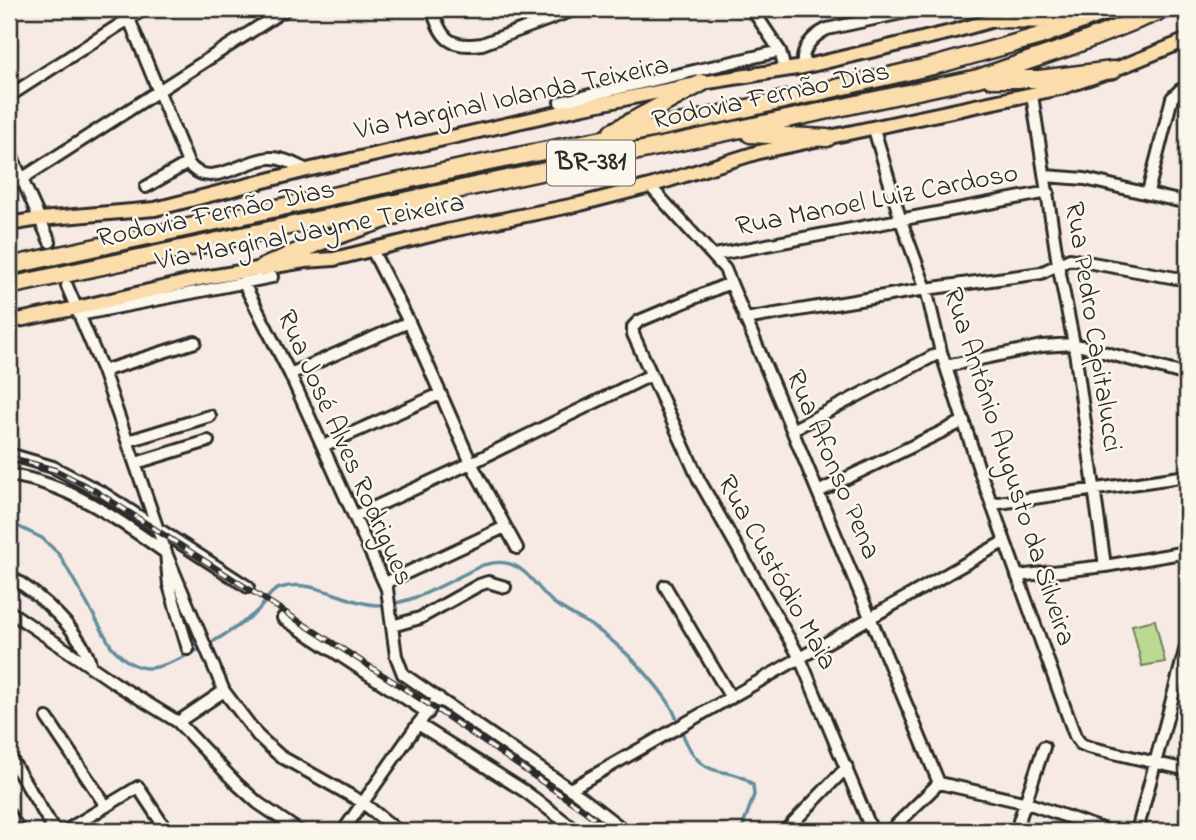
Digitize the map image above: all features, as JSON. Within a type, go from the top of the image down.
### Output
[{"type":"highway","name":"Rodovia Fernão Dias","points":[[9,267],[937,65],[1040,36],[1112,9]]},
{"type":"highway","name":"Rodovia Fernão Dias","points":[[9,286],[978,78],[1072,46],[1166,9]]},
{"type":"highway","points":[[997,19],[1049,21],[1089,18]]},
{"type":"highway","points":[[978,78],[1039,79],[1113,70]]},
{"type":"highway","points":[[596,141],[702,83]]},
{"type":"highway","points":[[730,133],[827,138]]},
{"type":"highway","points":[[267,272],[319,242],[394,216],[439,195]]},
{"type":"main road","name":"Via Marginal Iolanda Teixeira","points":[[9,224],[155,209],[307,170],[702,83],[803,67],[997,19],[1023,9]]},
{"type":"main road","name":"Via Marginal Jayme Teixeira","points":[[9,322],[78,312],[190,281],[267,272],[334,259],[447,231],[580,204],[650,186],[758,152],[1060,88],[1187,40]]},
{"type":"street","points":[[9,96],[127,14],[144,9]]},
{"type":"street","points":[[9,185],[286,9]]},
{"type":"street","points":[[432,9],[439,30],[447,40],[463,45],[482,44],[556,12],[576,9]]},
{"type":"street","points":[[752,9],[779,51],[785,70]]},
{"type":"street","points":[[803,67],[803,53],[818,34],[827,29],[911,11]]},
{"type":"street","points":[[127,14],[194,172],[207,176],[269,158],[307,170]]},
{"type":"street","points":[[560,102],[779,51]]},
{"type":"street","points":[[1148,192],[1172,98],[1180,90],[1187,90]]},
{"type":"street","name":"Rua Pedro Capitalucci","points":[[1032,95],[1058,264],[1074,345],[1105,566]]},
{"type":"street","name":"Rua Antônio Augusto da Silveira","points":[[874,129],[900,218],[926,289],[964,421],[1004,541],[1076,739],[1088,747],[1155,762]]},
{"type":"street","points":[[9,150],[20,180],[50,242]]},
{"type":"street","points":[[146,187],[188,163]]},
{"type":"street","points":[[1045,176],[1084,179],[1187,203]]},
{"type":"street","name":"Rua Afonso Pena","points":[[650,186],[725,269],[939,783]]},
{"type":"street","name":"Rua Manoel Luiz Cardoso","points":[[714,255],[1048,192]]},
{"type":"street","points":[[372,250],[408,322],[471,463],[517,548]]},
{"type":"street","points":[[745,319],[926,289],[1041,274],[1070,259],[1187,280]]},
{"type":"street","points":[[78,312],[243,282],[267,272]]},
{"type":"street","name":"Rua José Alves Rodrigues","points":[[243,282],[290,374],[386,586],[396,656],[403,674],[570,789],[625,831]]},
{"type":"street","name":"Rua Custódio Maia","points":[[730,283],[639,321],[632,330],[699,480],[800,658],[873,831]]},
{"type":"street","points":[[67,286],[103,371],[166,553],[224,691],[258,736],[280,756],[362,802],[398,831]]},
{"type":"street","points":[[290,374],[408,322]]},
{"type":"street","points":[[103,371],[195,342]]},
{"type":"street","points":[[946,366],[1042,346],[1074,345],[1187,375]]},
{"type":"street","points":[[792,430],[942,352]]},
{"type":"street","points":[[355,516],[651,375]]},
{"type":"street","points":[[323,446],[440,394]]},
{"type":"street","points":[[128,441],[210,416]]},
{"type":"street","points":[[818,492],[964,421]]},
{"type":"street","points":[[136,463],[208,441]]},
{"type":"street","points":[[9,454],[38,461],[103,493],[248,587]]},
{"type":"street","points":[[9,475],[34,480],[95,506],[166,553]]},
{"type":"street","points":[[992,504],[1187,476]]},
{"type":"street","points":[[386,586],[505,527]]},
{"type":"street","points":[[570,789],[1004,541]]},
{"type":"street","points":[[1017,576],[1105,566],[1187,552]]},
{"type":"street","points":[[166,553],[169,585],[188,649]]},
{"type":"street","points":[[9,576],[31,591],[63,622],[84,647],[91,667]]},
{"type":"street","points":[[392,626],[420,618],[479,585],[488,582],[505,587]]},
{"type":"street","points":[[665,586],[731,698]]},
{"type":"street","points":[[9,611],[178,722],[258,803],[299,831]]},
{"type":"street","points":[[283,618],[428,713]]},
{"type":"street","points":[[1138,831],[1187,643]]},
{"type":"street","points":[[178,722],[224,691]]},
{"type":"street","points":[[343,831],[439,698]]},
{"type":"street","points":[[47,718],[106,806]]},
{"type":"street","points":[[418,724],[526,792],[577,831]]},
{"type":"street","points":[[1019,831],[1019,821],[1044,747]]},
{"type":"street","points":[[9,755],[55,831]]},
{"type":"street","points":[[1155,762],[1187,770]]},
{"type":"street","points":[[785,831],[847,767]]},
{"type":"street","points":[[890,831],[939,783],[1027,803],[1108,831]]},
{"type":"street","points":[[65,831],[138,787],[167,831]]},
{"type":"street","points":[[9,814],[20,831]]},
{"type":"green space","points":[[1155,620],[1165,662],[1142,666],[1132,625]]},
{"type":"waterway","points":[[9,522],[42,538],[59,554],[111,646],[126,660],[146,668],[171,662],[221,637],[249,618],[280,588],[305,586],[367,604],[393,604],[433,590],[483,565],[510,564],[528,575],[554,603],[602,633],[642,669],[667,700],[689,748],[700,762],[713,770],[740,776],[753,785],[754,795],[741,831]]},
{"type":"railway","points":[[9,457],[55,470],[94,490],[433,707],[611,831]]}]
